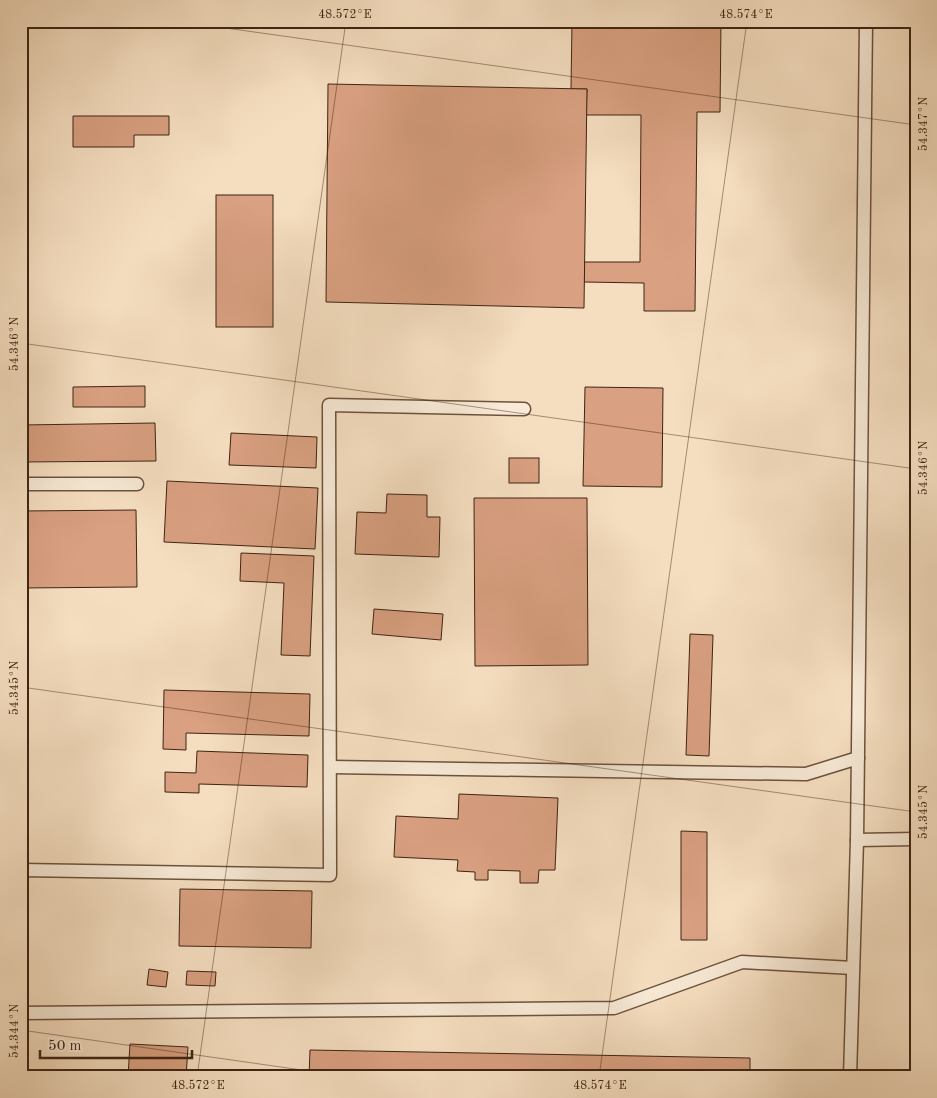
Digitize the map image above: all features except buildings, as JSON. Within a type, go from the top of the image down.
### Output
[{"type":"lane","points":[[850,1077],[857,840],[866,21]]},
{"type":"lane","points":[[21,870],[330,875],[329,405],[524,409]]},
{"type":"lane","points":[[21,484],[137,484]]},
{"type":"lane","points":[[330,767],[806,774],[858,758]]},
{"type":"lane","points":[[857,840],[916,839]]},
{"type":"lane","points":[[21,1013],[614,1008],[742,962],[853,968]]}]
